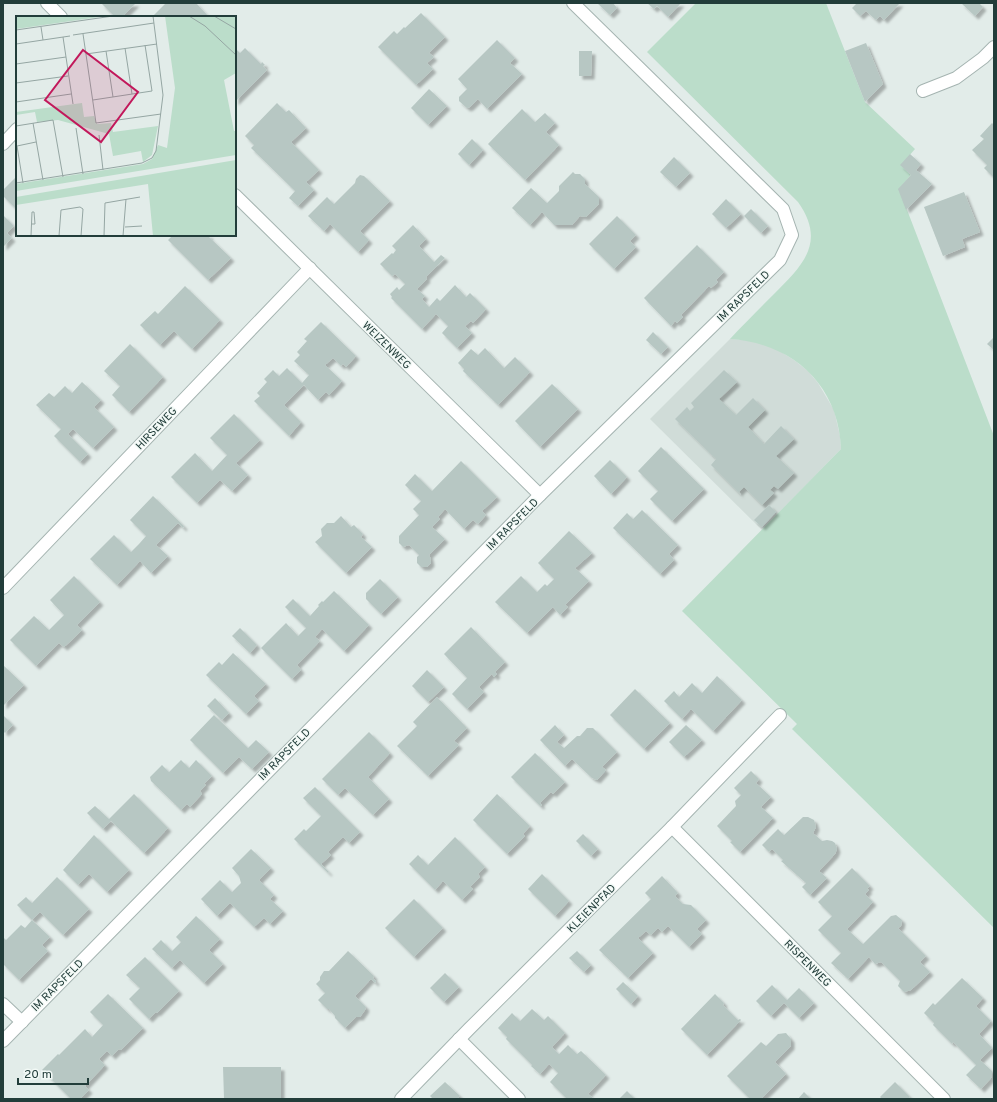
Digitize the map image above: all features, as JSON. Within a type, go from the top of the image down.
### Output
[{"type":"street","points":[[47,3],[60,16]]},
{"type":"street","name":"IM RAPSFELD","points":[[3,1041],[540,495],[780,260],[792,235],[783,209],[573,3]]},
{"type":"street","points":[[923,91],[956,78],[983,58],[994,47]]},
{"type":"street","points":[[3,144],[16,130]]},
{"type":"street","name":"WEIZENWEG","points":[[236,196],[540,495]]},
{"type":"street","name":"HIRSEWEG","points":[[3,588],[310,268]]},
{"type":"street","name":"KLEIENPFAD","points":[[401,1099],[459,1039],[672,827],[780,715]]},
{"type":"street","name":"RISPENWEG","points":[[672,827],[944,1099]]},
{"type":"street","points":[[3,1004],[22,1022]]},
{"type":"street","points":[[459,1039],[519,1099]]},
{"type":"shaded area","points":[[730,339],[760,343],[778,350],[808,371],[818,383],[834,410],[840,436],[841,449],[762,530],[650,419]]},
{"type":"green space","points":[[696,3],[826,3],[865,102],[915,149],[901,165],[911,175],[899,189],[994,436],[994,928],[792,729],[797,724],[682,611],[841,449],[838,426],[832,405],[821,387],[808,372],[792,359],[773,349],[752,342],[730,339],[784,284],[801,264],[807,253],[810,242],[810,230],[806,217],[798,202],[647,52]]},
{"type":"building","points":[[101,3],[136,3],[123,16],[114,16]]},
{"type":"building","points":[[166,3],[196,3],[208,16],[153,16]]},
{"type":"building","points":[[597,3],[613,3],[617,8],[610,15]]},
{"type":"building","points":[[647,3],[681,3],[668,17],[657,6],[654,9]]},
{"type":"building","points":[[857,3],[900,3],[884,20],[880,16],[876,20],[866,11],[860,16],[852,8]]},
{"type":"building","points":[[961,3],[979,3],[983,7],[975,16]]},
{"type":"building","points":[[421,13],[445,37],[429,53],[434,57],[427,63],[433,69],[416,85],[378,47],[394,31],[397,34]]},
{"type":"building","points":[[497,40],[515,58],[510,63],[522,74],[487,109],[478,99],[467,108],[459,101],[459,97],[467,89],[458,79]]},
{"type":"building","points":[[866,43],[883,84],[865,102],[845,51]]},
{"type":"building","points":[[245,48],[261,64],[262,62],[265,65],[263,66],[267,70],[236,101],[236,49],[240,53]]},
{"type":"building","points":[[579,51],[592,51],[591,76],[579,76]]},
{"type":"building","points":[[429,89],[447,106],[428,125],[411,108]]},
{"type":"building","points":[[277,103],[286,112],[289,110],[306,128],[291,142],[319,170],[306,182],[314,190],[298,206],[289,198],[295,191],[251,148],[254,145],[245,136]]},
{"type":"building","points":[[522,109],[535,122],[545,113],[555,123],[546,132],[559,145],[525,180],[488,144]]},
{"type":"building","points":[[992,123],[994,125],[994,178],[984,168],[987,165],[972,150],[984,139],[980,136]]},
{"type":"building","points":[[472,139],[483,150],[469,165],[458,154]]},
{"type":"building","points":[[910,154],[921,164],[916,170],[932,184],[906,210],[898,189],[911,175],[900,165]]},
{"type":"building","points":[[674,157],[690,173],[676,187],[660,172]]},
{"type":"building","points":[[573,172],[575,174],[580,174],[585,179],[585,184],[599,197],[599,204],[586,217],[580,216],[572,225],[554,225],[542,212],[530,225],[512,208],[531,188],[547,203],[559,191],[559,186]]},
{"type":"building","points":[[360,175],[364,176],[390,201],[360,231],[369,240],[358,252],[330,224],[324,231],[308,216],[327,197],[334,204],[355,183],[356,179]]},
{"type":"building","points":[[16,177],[16,209],[3,196],[3,190]]},
{"type":"building","points":[[964,192],[980,232],[962,239],[965,247],[943,256],[924,207]]},
{"type":"building","points":[[726,199],[741,214],[726,228],[712,214]]},
{"type":"building","points":[[751,209],[768,226],[761,233],[744,216]]},
{"type":"building","points":[[3,215],[14,226],[7,233],[12,238],[3,247]]},
{"type":"building","points":[[617,216],[636,235],[630,241],[636,247],[614,269],[589,244]]},
{"type":"building","points":[[413,225],[426,239],[419,246],[434,262],[441,255],[445,258],[426,277],[427,279],[417,289],[425,296],[422,299],[429,307],[437,298],[440,301],[455,285],[466,297],[470,293],[486,309],[473,323],[471,321],[465,326],[472,333],[457,348],[442,333],[448,326],[436,314],[422,329],[391,298],[392,297],[390,294],[397,287],[399,290],[405,284],[395,274],[392,276],[380,264],[392,253],[393,254],[396,250],[392,246]]},
{"type":"building","points":[[172,236],[210,236],[231,258],[208,280],[168,240]]},
{"type":"building","points":[[697,245],[724,272],[716,280],[718,282],[711,288],[709,286],[681,315],[683,317],[677,323],[675,321],[671,326],[644,298]]},
{"type":"building","points":[[185,286],[220,320],[192,349],[174,331],[160,345],[140,325],[155,311],[158,314]]},
{"type":"building","points":[[321,322],[356,356],[346,367],[343,364],[341,366],[333,358],[325,365],[342,381],[329,395],[326,392],[318,400],[304,385],[284,405],[301,422],[289,436],[254,401],[260,396],[257,393],[267,382],[264,379],[273,370],[279,376],[287,368],[302,383],[309,375],[294,361],[300,355],[297,352],[307,341],[304,339]]},
{"type":"building","points":[[653,332],[668,347],[661,354],[646,340]]},
{"type":"building","points":[[994,337],[994,350],[987,344]]},
{"type":"building","points":[[130,344],[163,377],[129,412],[112,395],[120,386],[104,371]]},
{"type":"building","points":[[485,348],[504,368],[515,357],[530,372],[498,405],[463,371],[464,369],[458,363],[471,349],[478,355]]},
{"type":"building","points":[[724,370],[737,382],[719,399],[736,415],[753,398],[765,410],[748,427],[764,444],[781,426],[794,439],[776,456],[794,473],[778,489],[774,486],[770,490],[774,493],[762,505],[744,487],[739,492],[741,495],[711,465],[716,459],[675,419],[687,407],[690,411],[694,407],[691,403]]},
{"type":"building","points":[[82,382],[101,400],[94,407],[114,427],[93,448],[73,429],[68,434],[88,454],[80,462],[54,436],[61,429],[36,405],[49,393],[54,397],[65,386],[72,393]]},
{"type":"building","points":[[552,384],[578,409],[540,447],[515,421]]},
{"type":"building","points":[[234,414],[260,440],[236,463],[248,475],[232,491],[220,480],[197,503],[171,477],[195,453],[212,471],[227,455],[210,438]]},
{"type":"building","points":[[661,447],[704,489],[672,521],[650,499],[658,491],[638,471]]},
{"type":"building","points":[[610,460],[627,477],[611,494],[594,476]]},
{"type":"building","points":[[461,461],[497,497],[482,511],[486,515],[478,524],[473,520],[464,529],[445,509],[438,517],[440,519],[432,527],[445,539],[429,555],[431,563],[427,567],[421,567],[417,563],[417,557],[419,555],[409,545],[403,547],[399,543],[399,536],[419,515],[413,509],[421,501],[405,485],[415,474],[432,491]]},
{"type":"building","points":[[153,496],[184,526],[183,528],[178,523],[156,545],[168,556],[151,573],[140,561],[117,585],[90,559],[114,535],[131,552],[139,544],[146,536],[130,520]]},
{"type":"building","points":[[769,505],[776,512],[762,527],[754,520]]},
{"type":"building","points":[[642,510],[678,545],[669,554],[674,560],[660,574],[613,528],[627,513],[633,519]]},
{"type":"building","points":[[341,516],[351,527],[354,525],[363,534],[361,537],[372,547],[346,573],[315,542],[322,536],[321,529],[327,523],[334,523]]},
{"type":"building","points":[[569,531],[592,553],[575,568],[589,581],[565,605],[568,607],[560,615],[553,607],[527,633],[495,602],[521,576],[537,592],[545,584],[547,586],[554,579],[538,563]]},
{"type":"building","points":[[74,576],[100,602],[77,625],[82,630],[73,639],[64,647],[59,643],[36,666],[10,640],[34,616],[49,630],[64,615],[50,600]]},
{"type":"building","points":[[380,579],[398,597],[381,614],[366,599],[366,593]]},
{"type":"building","points":[[334,591],[369,625],[344,651],[322,629],[315,637],[320,641],[297,665],[301,670],[292,679],[261,648],[286,623],[298,636],[306,628],[285,607],[293,599],[310,616],[319,606],[318,605]]},
{"type":"building","points":[[471,627],[505,662],[495,672],[497,674],[494,677],[492,674],[479,687],[484,692],[467,709],[452,694],[467,678],[444,654]]},
{"type":"building","points":[[240,628],[257,645],[250,653],[232,636]]},
{"type":"building","points":[[233,653],[266,684],[254,696],[259,701],[246,714],[206,675],[219,662],[222,665]]},
{"type":"building","points":[[3,665],[24,685],[3,706]]},
{"type":"building","points":[[427,670],[444,687],[428,702],[412,686]]},
{"type":"building","points":[[717,676],[742,700],[713,731],[691,709],[682,719],[664,701],[674,691],[679,697],[692,683],[702,693]]},
{"type":"building","points":[[635,689],[670,723],[644,749],[610,715]]},
{"type":"building","points":[[437,697],[467,728],[454,741],[459,745],[428,776],[397,746],[417,726],[413,722]]},
{"type":"building","points":[[215,698],[229,713],[222,720],[207,706]]},
{"type":"building","points":[[3,715],[13,725],[5,733],[3,731]]},
{"type":"building","points":[[214,715],[248,748],[256,740],[269,752],[252,769],[239,757],[223,773],[190,740]]},
{"type":"building","points":[[555,725],[564,735],[557,742],[564,748],[577,736],[580,736],[587,728],[593,728],[617,752],[602,767],[606,770],[597,780],[592,778],[572,759],[565,766],[540,740]]},
{"type":"building","points":[[686,725],[702,740],[684,757],[669,742]]},
{"type":"building","points":[[369,732],[390,753],[368,777],[389,799],[373,815],[345,788],[338,795],[322,779]]},
{"type":"building","points":[[535,753],[565,782],[553,794],[551,792],[540,803],[542,805],[540,806],[511,777]]},
{"type":"building","points":[[181,760],[189,768],[196,760],[212,776],[204,784],[206,785],[200,791],[202,794],[190,807],[187,804],[181,810],[151,781],[150,777],[162,765],[169,772]]},
{"type":"building","points":[[751,771],[759,779],[756,783],[771,797],[761,807],[773,818],[740,852],[730,842],[732,841],[717,826],[736,806],[735,801],[741,795],[734,788]]},
{"type":"building","points":[[315,787],[360,832],[349,843],[343,837],[328,852],[331,855],[321,864],[329,872],[328,873],[294,839],[304,829],[306,831],[321,816],[303,798]]},
{"type":"building","points":[[134,794],[168,828],[144,853],[111,821],[103,829],[87,813],[95,806],[109,819]]},
{"type":"building","points":[[497,794],[530,826],[523,834],[525,836],[507,854],[473,820]]},
{"type":"building","points":[[803,817],[808,817],[814,820],[816,827],[813,833],[822,841],[827,840],[835,843],[837,849],[835,854],[819,871],[827,878],[810,895],[802,887],[806,883],[781,861],[783,860],[772,849],[769,852],[762,845],[778,829],[784,835]]},
{"type":"building","points":[[583,834],[598,849],[591,856],[576,841]]},
{"type":"building","points":[[94,835],[129,870],[107,892],[89,874],[78,885],[63,870]]},
{"type":"building","points":[[455,837],[485,867],[478,874],[480,877],[470,887],[473,889],[462,900],[443,881],[435,890],[409,864],[418,855],[428,865]]},
{"type":"building","points":[[251,849],[271,868],[259,880],[274,895],[270,899],[283,911],[270,924],[264,918],[254,927],[230,903],[217,916],[201,899],[220,880],[232,892],[241,883],[239,876],[232,868]]},
{"type":"building","points":[[852,868],[870,886],[867,889],[869,890],[865,894],[873,902],[847,929],[863,944],[891,916],[896,915],[902,920],[901,926],[898,928],[926,956],[920,962],[930,972],[911,990],[904,992],[898,986],[900,981],[881,962],[875,964],[869,957],[848,979],[831,963],[841,953],[818,930],[832,916],[818,902]]},
{"type":"building","points":[[542,874],[569,901],[555,916],[528,889]]},
{"type":"building","points":[[662,876],[678,893],[675,896],[683,904],[691,905],[706,920],[697,929],[702,934],[689,947],[668,926],[662,932],[658,928],[651,935],[646,931],[638,938],[653,953],[628,978],[599,950],[651,899],[645,893]]},
{"type":"building","points":[[57,877],[89,909],[63,935],[40,912],[32,920],[17,905],[26,897],[32,903]]},
{"type":"building","points":[[414,899],[443,928],[414,957],[385,928]]},
{"type":"building","points":[[196,916],[220,939],[209,950],[223,964],[204,983],[180,960],[172,968],[152,949],[161,940],[172,951],[181,942],[176,937]]},
{"type":"building","points":[[32,920],[50,937],[42,945],[48,951],[19,980],[3,964],[3,937],[6,940],[21,925],[25,928]]},
{"type":"building","points":[[348,951],[374,976],[373,978],[376,981],[375,983],[371,979],[355,996],[366,1007],[360,1017],[356,1017],[345,1028],[335,1018],[329,1009],[327,1009],[318,1000],[325,993],[316,984],[320,980],[320,977],[324,971],[329,971]]},
{"type":"building","points":[[577,951],[591,965],[584,972],[569,958]]},
{"type":"building","points":[[145,957],[179,991],[149,1019],[129,999],[140,988],[126,975]]},
{"type":"building","points":[[445,973],[459,987],[444,1002],[430,988]]},
{"type":"building","points":[[962,978],[983,998],[976,1006],[991,1021],[979,1034],[992,1048],[980,1060],[992,1071],[992,1077],[981,1089],[966,1075],[976,1065],[933,1025],[934,1023],[924,1013],[933,1003],[935,1005]]},
{"type":"building","points":[[623,982],[638,996],[631,1004],[616,989]]},
{"type":"building","points":[[772,985],[787,1000],[799,988],[814,1003],[799,1018],[784,1003],[771,1016],[756,1001]]},
{"type":"building","points":[[108,994],[143,1028],[121,1050],[119,1049],[112,1056],[107,1051],[99,1059],[105,1065],[85,1086],[89,1090],[80,1099],[71,1099],[42,1070],[85,1029],[92,1037],[103,1025],[90,1012]]},
{"type":"building","points":[[715,994],[724,1003],[723,1005],[738,1020],[741,1020],[707,1055],[681,1029]]},
{"type":"building","points":[[532,1009],[544,1020],[548,1016],[565,1033],[552,1047],[559,1054],[568,1045],[577,1054],[581,1051],[606,1075],[588,1094],[594,1099],[567,1099],[550,1082],[558,1073],[549,1064],[540,1074],[506,1039],[507,1037],[498,1028],[512,1013],[520,1021]]},
{"type":"building","points":[[786,1033],[791,1039],[791,1046],[775,1062],[786,1074],[761,1099],[750,1099],[727,1076],[761,1042],[766,1046],[778,1034]]},
{"type":"building","points":[[223,1067],[281,1067],[281,1099],[224,1099]]},
{"type":"building","points":[[445,1082],[460,1096],[457,1099],[433,1099],[430,1096]]},
{"type":"building","points":[[895,1082],[910,1097],[907,1099],[882,1099],[880,1097]]},
{"type":"building","points":[[627,1091],[635,1099],[619,1099]]},
{"type":"building","points":[[804,1092],[811,1099],[798,1099]]}]
